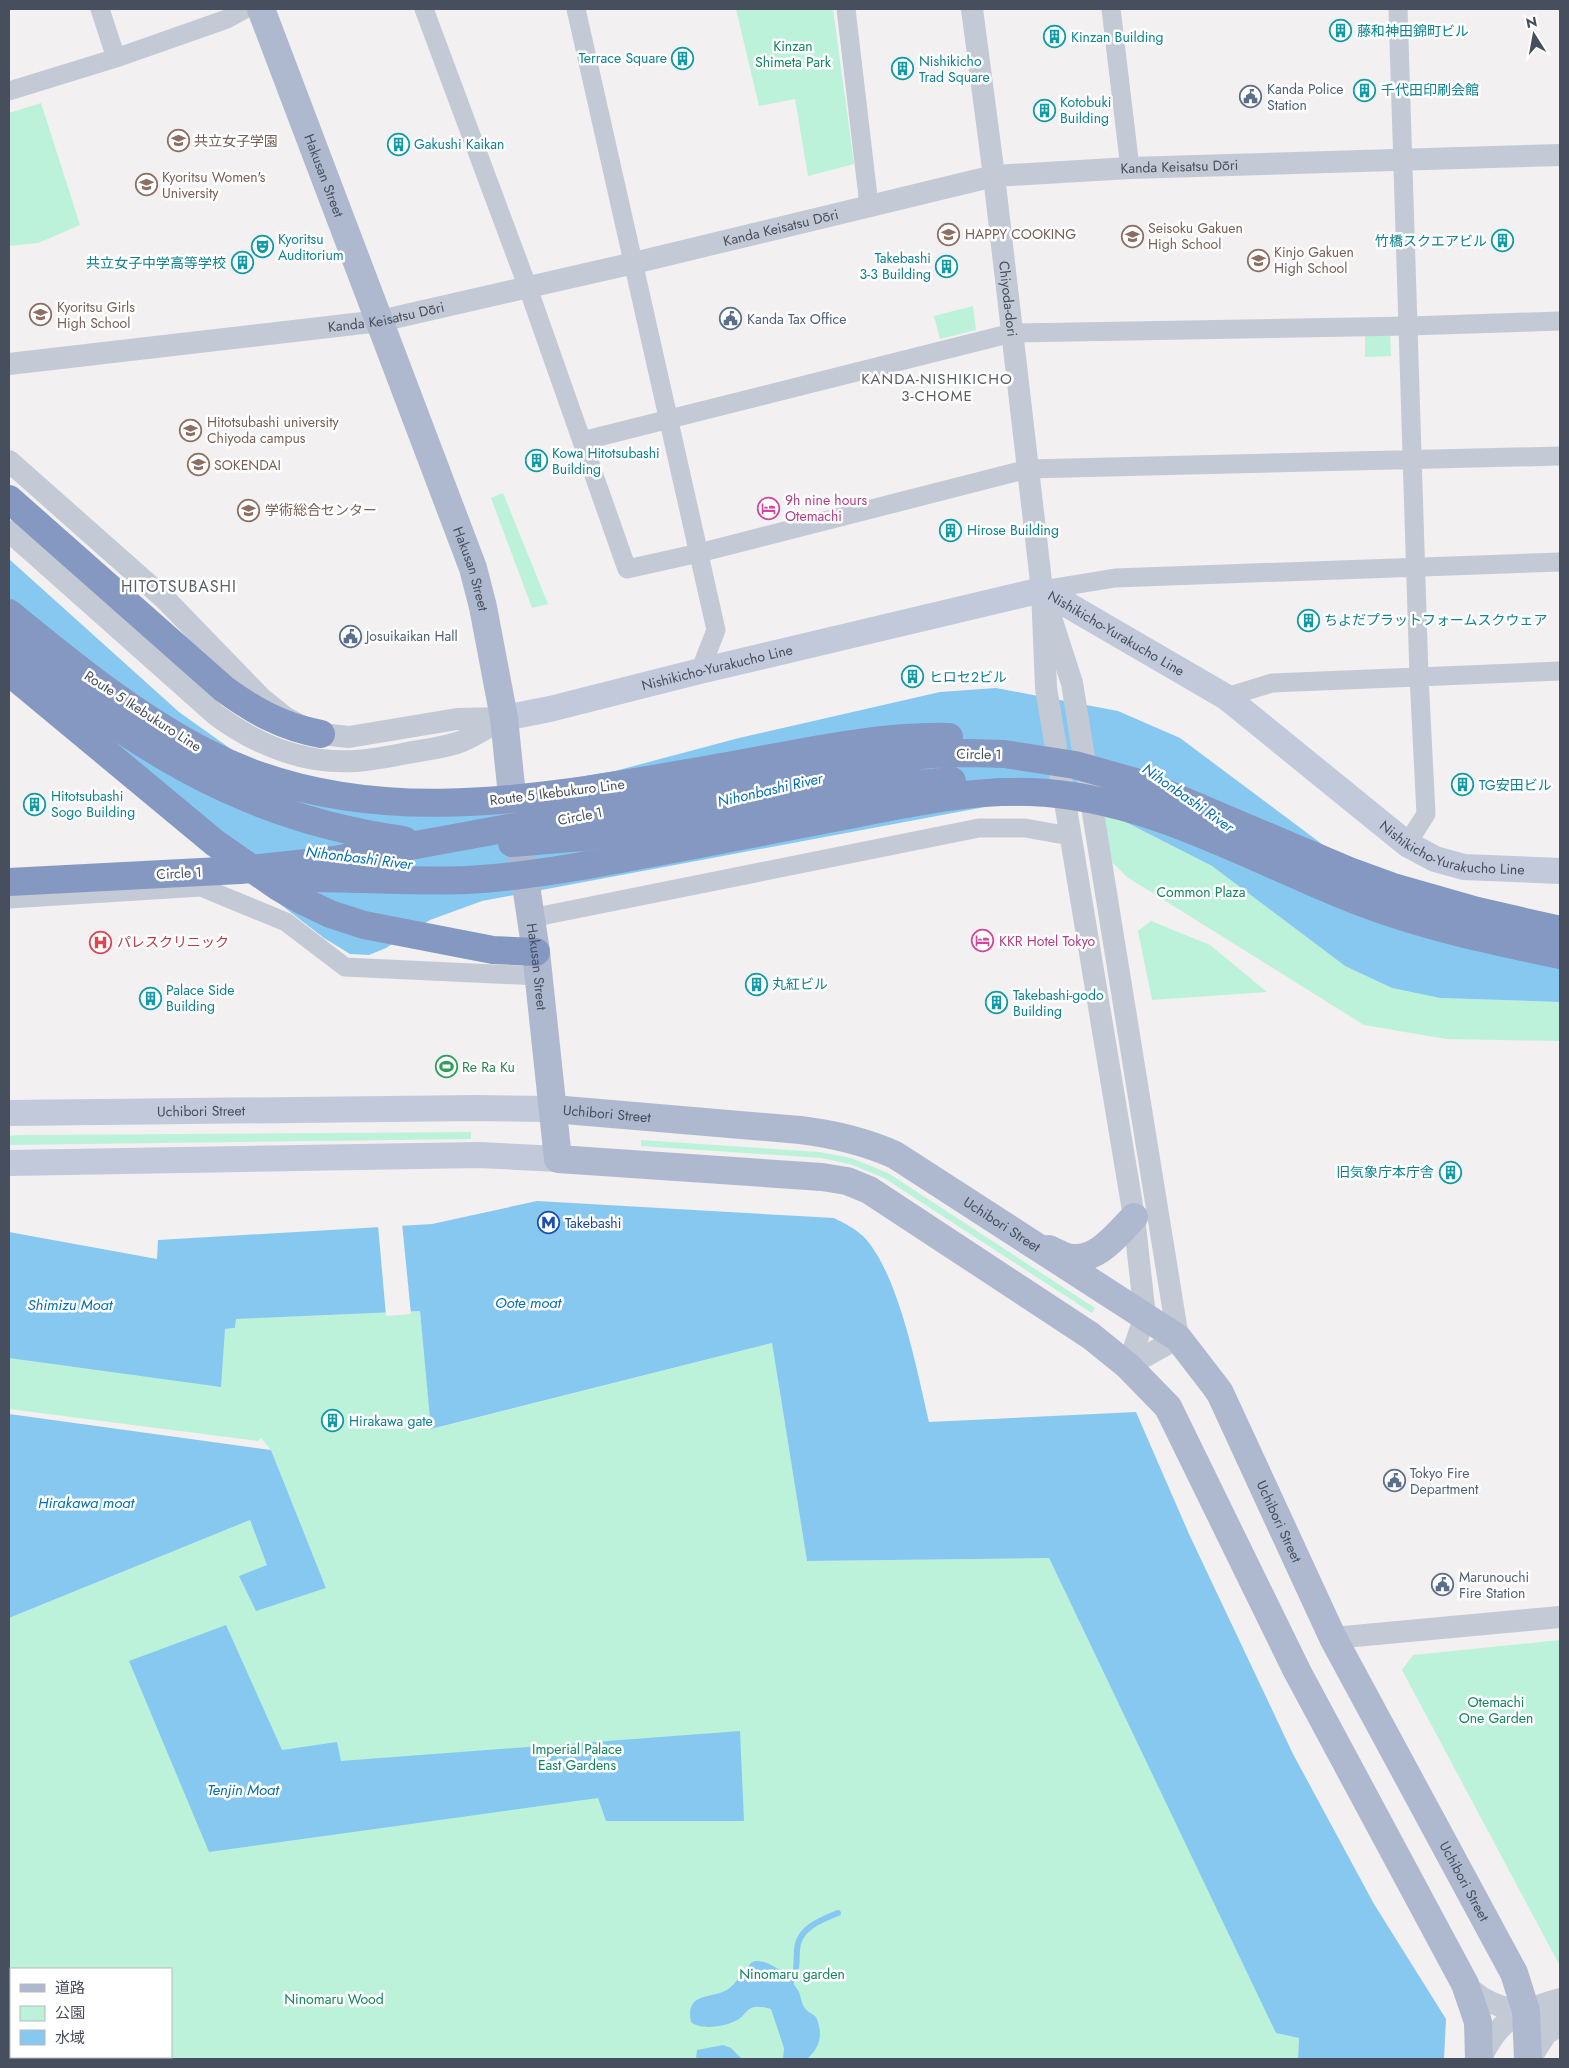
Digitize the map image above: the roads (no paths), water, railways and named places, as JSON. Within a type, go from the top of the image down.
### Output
[{"type":"highway","points":[[9,499],[200,668],[247,706],[284,725],[320,734]]},
{"type":"highway","name":"Route 5 Ikebukuro Line","points":[[9,613],[129,706],[206,753],[282,784],[348,798],[437,804],[535,798],[868,742],[941,736],[1002,740],[1038,746],[1098,764],[1146,785]]},
{"type":"highway","name":"Route 5 Ikebukuro Line","points":[[9,644],[108,721],[146,747],[192,774],[279,811],[316,823],[375,836],[446,844],[506,844],[550,841],[619,832],[873,788],[939,781],[978,781],[1035,786],[1095,797],[1134,809]]},
{"type":"highway","points":[[9,672],[215,843],[277,886],[330,914],[364,925],[488,949],[537,964]]},
{"type":"highway","name":"Circle 1","points":[[9,882],[240,870],[334,860],[848,766],[931,754],[994,754],[1041,758],[1108,772],[1146,785]]},
{"type":"highway","points":[[1146,785],[1349,871],[1393,887],[1477,911],[1560,930]]},
{"type":"highway","name":"Circle 1","points":[[9,891],[296,878],[434,880],[505,877],[579,866],[928,800],[995,792],[1067,795],[1096,799],[1134,809]]},
{"type":"highway","points":[[1134,809],[1171,822],[1361,902],[1426,924],[1470,936],[1560,955]]},
{"type":"highway","points":[[1296,875],[1378,920],[1420,936],[1466,951],[1560,972]]},
{"type":"highway","points":[[1477,911],[1560,922]]},
{"type":"main road","name":"Hakusan Street","points":[[262,9],[300,114],[473,568],[483,606],[504,718],[511,786],[530,907],[558,1159]]},
{"type":"main road","name":"Nishikicho-Yurakucho Line","points":[[504,718],[1042,590],[1226,697],[1407,844],[1435,859],[1464,867],[1560,871]]},
{"type":"main road","name":"Uchibori Street","points":[[9,1113],[466,1108],[553,1109],[800,1130],[838,1135],[877,1147],[895,1155],[1178,1338],[1220,1393],[1333,1638],[1514,1973],[1526,2010],[1529,2059]]},
{"type":"main road","points":[[9,1163],[479,1155],[822,1177],[847,1181],[869,1190],[1075,1325],[1128,1366],[1168,1407],[1296,1671],[1465,1984],[1478,2022],[1480,2059]]},
{"type":"main road","points":[[1016,1234],[1066,1257],[1079,1258],[1100,1250],[1110,1243],[1134,1217]]},
{"type":"street","points":[[100,9],[116,58]]},
{"type":"street","points":[[9,90],[116,58],[227,19],[245,9]]},
{"type":"street","points":[[424,9],[528,288],[627,569],[699,553],[1028,469],[1560,456]]},
{"type":"street","points":[[576,9],[716,630],[700,670]]},
{"type":"street","points":[[846,9],[869,205]]},
{"type":"street","name":"Chiyoda-dori","points":[[972,9],[994,176],[1042,590]]},
{"type":"street","points":[[1111,9],[1130,168]]},
{"type":"street","points":[[1398,9],[1419,676],[1426,814],[1407,844]]},
{"type":"street","name":"Kanda Keisatsu Dōri","points":[[9,364],[380,321],[634,263],[994,176],[1130,168],[1560,155]]},
{"type":"street","points":[[582,441],[1012,333],[1409,326],[1560,321]]},
{"type":"street","points":[[9,461],[166,600],[267,703],[292,722],[320,734],[334,737],[365,736],[457,720],[504,718]]},
{"type":"street","points":[[9,531],[216,715],[236,730],[258,742],[281,751],[331,761],[382,758],[458,743],[504,718]]},
{"type":"street","points":[[1042,590],[1115,578],[1560,562]]},
{"type":"street","points":[[1042,590],[1072,683],[1178,1338],[1128,1366]]},
{"type":"street","points":[[1042,590],[1046,688],[1134,1217],[1145,1316],[1128,1366]]},
{"type":"street","points":[[1226,697],[1272,683],[1560,671]]},
{"type":"street","points":[[530,907],[979,828],[1025,828],[1070,836]]},
{"type":"street","points":[[9,899],[202,887],[286,922],[345,967],[537,964]]},
{"type":"street","points":[[1333,1638],[1560,1617]]},
{"type":"street","points":[[1514,1973],[1527,1984],[1540,1991],[1560,1995]]},
{"type":"street","points":[[1465,1984],[1477,1996],[1488,2003],[1505,2008],[1560,2017]]},
{"type":"street","points":[[1480,2059],[1496,2030],[1507,2020],[1526,2010],[1560,1999]]},
{"type":"street","points":[[1529,2059],[1546,2034],[1560,2025]]},
{"type":"water","name":"Nihonbashi River","points":[[9,559],[179,712],[252,764],[320,787],[486,793],[615,771],[739,738],[940,692],[996,688],[1118,711],[1180,738],[1394,898],[1560,918],[1560,1002],[1440,998],[1392,988],[1345,966],[1212,866],[1102,810],[1046,806],[990,806],[482,901],[430,920],[386,948],[369,955],[350,954],[324,938],[127,786],[9,686]]},
{"type":"water","name":"Oote moat","points":[[537,1201],[834,1218],[853,1228],[863,1236],[876,1253],[887,1273],[905,1324],[929,1422],[1136,1412],[1189,1534],[1293,1754],[1374,1904],[1446,2019],[1444,2059],[1298,2059],[1299,2038],[1276,2033],[1049,1558],[807,1561],[772,1343],[431,1429],[420,1311],[236,1319],[235,1328],[225,1329],[221,1387],[9,1358],[9,1232],[157,1259],[158,1240],[432,1224]]},
{"type":"water","name":"Hirakawa moat","points":[[9,1414],[271,1450],[326,1588],[256,1611],[239,1576],[267,1565],[250,1520],[9,1618]]},
{"type":"water","name":"Tenjin Moat","points":[[226,1625],[282,1750],[337,1742],[341,1761],[740,1731],[744,1821],[606,1821],[598,1798],[209,1852],[129,1661]]},
{"type":"water","points":[[755,1961],[768,1963],[786,1976],[799,1992],[805,2009],[816,2017],[820,2029],[818,2045],[807,2059],[783,2059],[784,2048],[771,2009],[762,2007],[751,2008],[738,2019],[728,2024],[717,2026],[705,2027],[691,2022],[690,2012],[695,2001],[730,1988],[751,1963]]},
{"type":"water","points":[[723,2045],[731,2048],[742,2059],[696,2059],[697,2050]]},
{"type":"waterway","points":[[791,1982],[796,1971],[798,1943],[805,1931],[817,1922],[838,1913]]},
{"type":"place","name":"藤和神田錦町ビル","points":[[1341,31]]},
{"type":"place","name":"Kinzan Building","points":[[1055,37]]},
{"type":"place","name":"Terrace Square","points":[[683,58]]},
{"type":"place","name":"Nishikicho Trad Square","points":[[903,69]]},
{"type":"place","name":"千代田印刷会館","points":[[1365,90]]},
{"type":"place","name":"Kanda Police Station","points":[[1251,97]]},
{"type":"place","name":"Kotobuki Building","points":[[1044,110]]},
{"type":"place","name":"共立女子学園","points":[[178,141]]},
{"type":"place","name":"Gakushi Kaikan","points":[[398,144]]},
{"type":"place","name":"Kyoritsu Women's University","points":[[146,185]]},
{"type":"place","name":"HAPPY COOKING","points":[[949,234]]},
{"type":"place","name":"Seisoku Gakuen High School","points":[[1132,236]]},
{"type":"place","name":"竹橋スクエアビル","points":[[1503,241]]},
{"type":"place","name":"Kyoritsu Auditorium","points":[[262,247]]},
{"type":"place","name":"Kinjo Gakuen High School","points":[[1258,260]]},
{"type":"place","name":"共立女子中学高等学校","points":[[242,263]]},
{"type":"place","name":"Takebashi 3-3 Building","points":[[947,266]]},
{"type":"place","name":"Kyoritsu Girls High School","points":[[41,315]]},
{"type":"place","name":"Kanda Tax Office","points":[[731,319]]},
{"type":"place","name":"Hitotsubashi university Chiyoda campus","points":[[191,430]]},
{"type":"place","name":"Kowa Hitotsubashi Building","points":[[536,461]]},
{"type":"place","name":"SOKENDAI","points":[[198,465]]},
{"type":"place","name":"9h nine hours Otemachi","points":[[769,508]]},
{"type":"place","name":"学術総合センター","points":[[249,510]]},
{"type":"place","name":"Hirose Building","points":[[951,530]]},
{"type":"place","name":"ちよだプラットフォームスクウェア","points":[[1308,620]]},
{"type":"place","name":"Josuikaikan Hall","points":[[350,636]]},
{"type":"place","name":"ヒロセ2ビル","points":[[913,677]]},
{"type":"place","name":"TG安田ビル","points":[[1463,785]]},
{"type":"place","name":"Hitotsubashi Sogo Building","points":[[35,804]]},
{"type":"place","name":"KKR Hotel Tokyo","points":[[983,941]]},
{"type":"place","name":"パレスクリニック","points":[[101,942]]},
{"type":"place","name":"丸紅ビル","points":[[756,984]]},
{"type":"place","name":"Palace Side Building","points":[[150,998]]},
{"type":"place","name":"Takebashi-godo Building","points":[[997,1003]]},
{"type":"place","name":"Re Ra Ku","points":[[446,1067]]},
{"type":"place","name":"旧気象庁本庁舎","points":[[1450,1172]]},
{"type":"place","name":"Takebashi","points":[[549,1223]]},
{"type":"place","name":"Hirakawa gate","points":[[333,1421]]},
{"type":"place","name":"Tokyo Fire Department","points":[[1394,1481]]},
{"type":"place","name":"Marunouchi Fire Station","points":[[1443,1585]]},
{"type":"district","name":"KANDA-NISHIKICHO 3-CHOME","points":[[937,388]]},
{"type":"district","name":"HITOTSUBASHI","points":[[179,586]]},
{"type":"park label","name":"Kinzan Shimeta Park","points":[[793,54]]},
{"type":"park label","name":"Common Plaza","points":[[1201,892]]},
{"type":"park label","name":"Otemachi One Garden","points":[[1496,1710]]},
{"type":"park label","name":"Imperial Palace East Gardens","points":[[577,1758]]},
{"type":"park label","name":"Ninomaru garden","points":[[792,1974]]},
{"type":"park label","name":"Ninomaru Wood","points":[[334,1999]]},
{"type":"water label","name":"Shimizu Moat","points":[[70,1305]]}]
